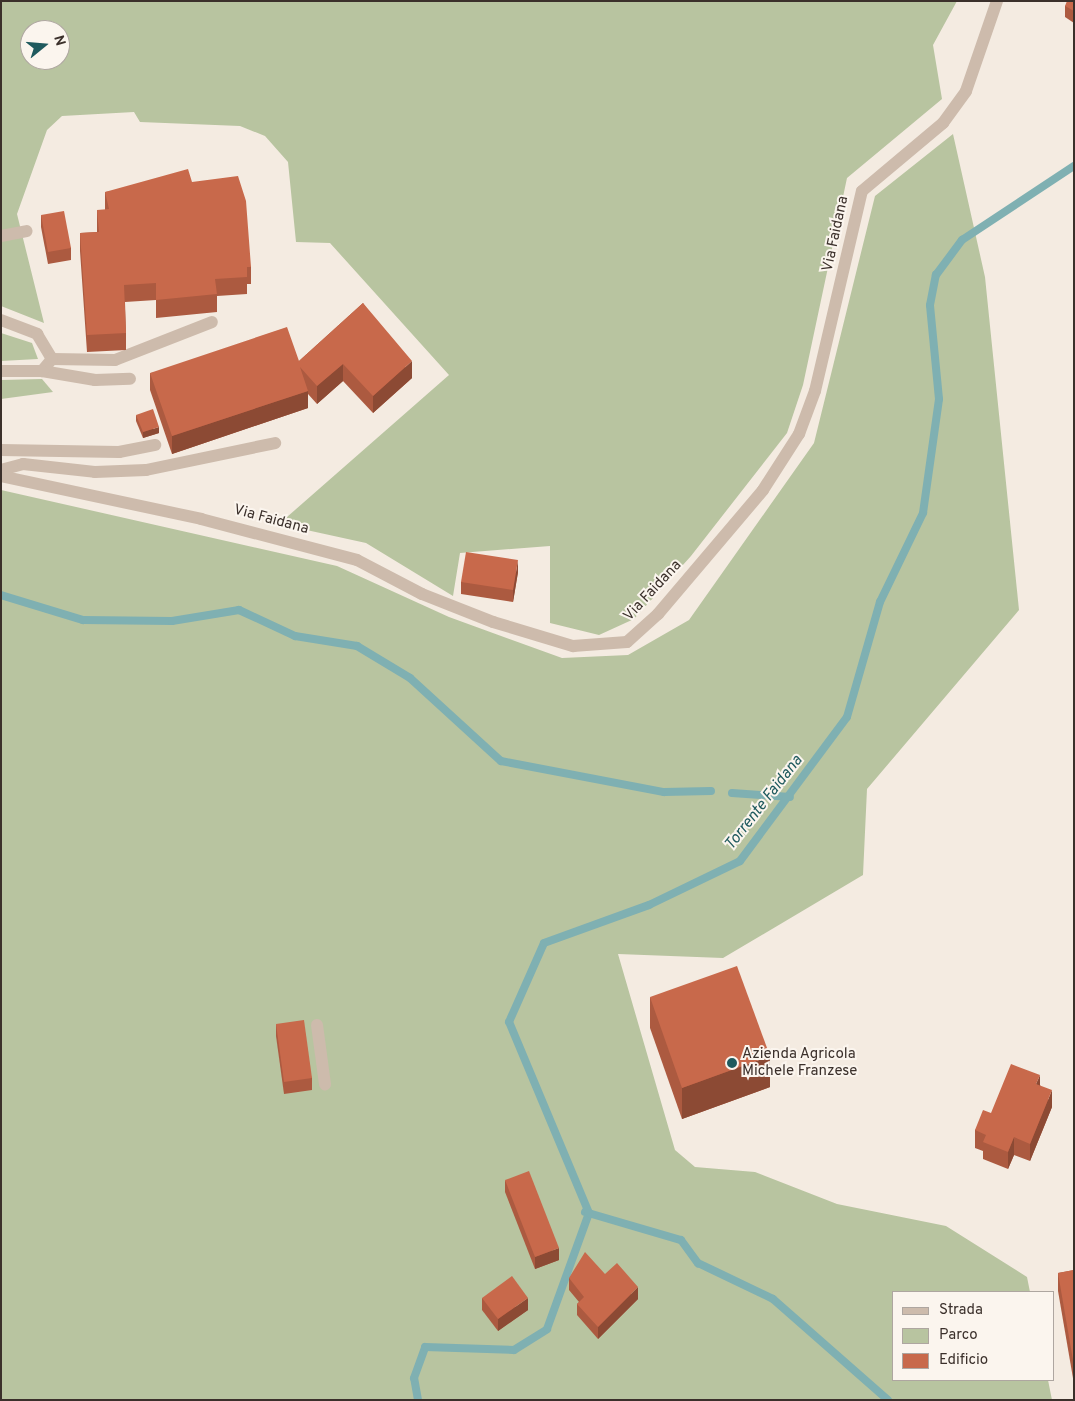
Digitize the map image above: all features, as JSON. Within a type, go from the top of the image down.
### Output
[{"type":"street","name":"Via Faidana","points":[[1,476],[201,519],[357,560],[422,594],[493,622],[573,646],[627,642],[658,614],[764,490],[800,434],[817,382],[862,191],[944,123],[966,91],[997,1]]},
{"type":"street","points":[[1,236],[27,231]]},
{"type":"street","points":[[1,320],[37,334],[52,359]]},
{"type":"street","points":[[52,359],[115,360],[212,322]]},
{"type":"street","points":[[42,371],[52,359]]},
{"type":"street","points":[[1,371],[42,371],[95,380],[130,379]]},
{"type":"street","points":[[1,470],[24,464],[95,472],[146,470],[275,443]]},
{"type":"street","points":[[1,450],[119,452],[155,445]]},
{"type":"street","points":[[317,1025],[325,1084]]},
{"type":"green space","points":[[1,1],[957,1],[933,45],[942,99],[847,178],[803,385],[787,433],[691,556],[634,619],[599,635],[550,623],[550,546],[460,553],[453,596],[366,543],[279,524],[449,375],[330,243],[296,242],[288,162],[265,136],[240,126],[140,122],[134,112],[62,116],[47,130],[17,214],[44,323],[1,306]]},
{"type":"green space","points":[[953,134],[985,277],[1019,610],[867,789],[863,875],[723,958],[618,954],[675,1150],[695,1167],[755,1172],[837,1204],[946,1226],[1027,1277],[1030,1291],[892,1291],[892,1381],[1048,1381],[1052,1400],[1,1400],[1,490],[337,566],[449,617],[562,658],[628,655],[689,620],[814,443],[875,196]]},
{"type":"green space","points":[[1,333],[32,343],[38,359],[1,361]]},
{"type":"green space","points":[[42,379],[53,392],[1,399],[1,380]]},
{"type":"building","points":[[1067,1],[1074,1],[1074,11],[1065,6]]},
{"type":"building","points":[[188,169],[192,182],[238,176],[246,201],[251,267],[247,267],[247,277],[215,279],[217,294],[156,300],[156,283],[124,285],[126,333],[87,335],[80,233],[99,232],[97,210],[109,209],[105,192]]},
{"type":"building","points":[[64,211],[71,248],[48,252],[41,215]]},
{"type":"building","points":[[363,303],[412,361],[373,396],[343,364],[317,386],[300,367],[308,391],[172,436],[150,373],[287,327],[299,361]]},
{"type":"building","points":[[153,409],[159,427],[143,432],[136,415]]},
{"type":"building","points":[[466,552],[518,560],[513,590],[461,582]]},
{"type":"building","points":[[737,966],[770,1056],[682,1088],[650,997]]},
{"type":"building","points":[[304,1020],[312,1078],[284,1082],[276,1024]]},
{"type":"building","points":[[1011,1064],[1040,1075],[1036,1084],[1052,1090],[1030,1144],[1014,1137],[1008,1152],[983,1142],[986,1135],[975,1130],[983,1110],[991,1113]]},
{"type":"building","points":[[529,1171],[559,1248],[535,1257],[505,1180]]},
{"type":"building","points":[[585,1252],[605,1274],[617,1263],[638,1287],[598,1327],[577,1304],[584,1297],[569,1278]]},
{"type":"building","points":[[1074,1270],[1074,1366],[1058,1273]]},
{"type":"building","points":[[512,1276],[528,1298],[498,1319],[482,1298]]},
{"type":"waterway","name":"Torrente Faidana","points":[[418,1400],[414,1378],[425,1347],[514,1350],[547,1329],[589,1213],[509,1022],[544,943],[649,905],[740,861],[847,717],[880,602],[923,513],[939,399],[930,305],[936,275],[962,240],[1074,166]]},
{"type":"waterway","points":[[1,595],[83,620],[172,621],[239,610],[295,636],[357,646],[410,678],[501,761],[664,792],[711,791]]},
{"type":"waterway","points":[[732,793],[790,797]]},
{"type":"waterway","points":[[585,1212],[681,1240],[698,1263],[773,1299],[888,1400]]},
{"type":"place","name":"Azienda Agricola Michele Franzese","points":[[732,1063]]}]
